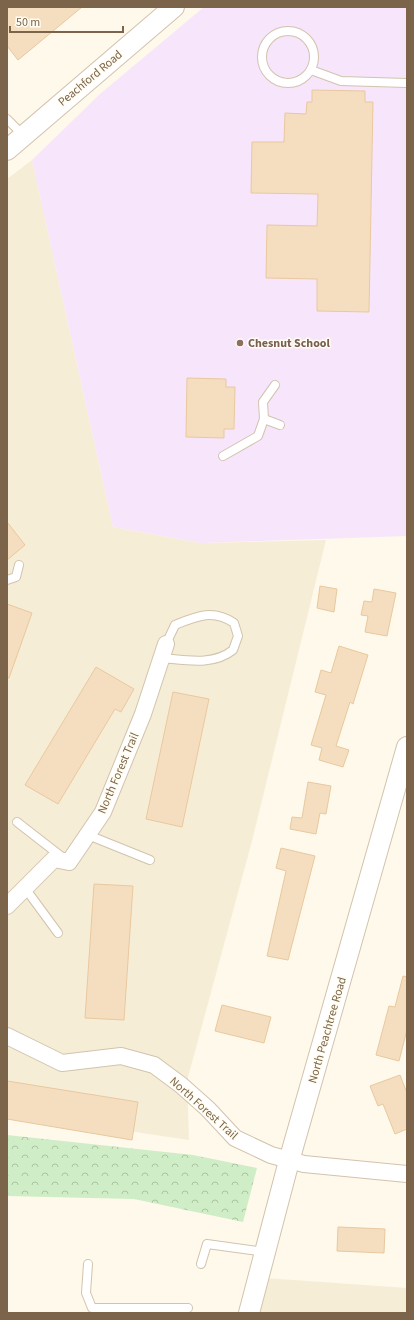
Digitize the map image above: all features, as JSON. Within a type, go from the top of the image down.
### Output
[{"type":"street","name":"Peachford Road","points":[[7,150],[174,7]]},
{"type":"street","name":"North Forest Trail","points":[[69,862],[103,812],[143,714],[164,651]]},
{"type":"street","name":"North Peachtree Road","points":[[249,1313],[289,1161],[407,747]]},
{"type":"street","points":[[7,906],[54,859],[69,862]]},
{"type":"street","name":"North Forest Trail","points":[[7,1036],[62,1063],[121,1056],[154,1065],[181,1085],[208,1109],[235,1138],[271,1155],[289,1161],[407,1174]]},
{"type":"lane","points":[[290,30],[299,32],[312,44],[314,62],[311,70],[302,79],[290,83],[274,79],[268,73],[263,62],[263,49],[267,41],[277,33],[290,30]]},
{"type":"lane","points":[[311,70],[341,81],[407,83]]},
{"type":"lane","points":[[7,119],[23,135]]},
{"type":"lane","points":[[223,456],[258,436],[264,419],[263,402],[275,385]]},
{"type":"lane","points":[[264,419],[280,425]]},
{"type":"lane","points":[[7,580],[16,577],[19,565]]},
{"type":"lane","points":[[211,614],[225,617],[234,623],[238,636],[234,650],[220,658],[208,661],[164,651],[175,625],[193,618],[211,614]]},
{"type":"lane","points":[[17,822],[69,862]]},
{"type":"lane","points":[[88,835],[150,860]]},
{"type":"lane","points":[[25,888],[58,933]]},
{"type":"lane","points":[[201,1264],[207,1244],[266,1252]]},
{"type":"lane","points":[[88,1264],[86,1293],[92,1308],[188,1308]]},
{"type":"shaded area","name":"Chesnut School","points":[[204,7],[407,7],[407,536],[201,543],[113,527],[32,160],[100,94]]},
{"type":"shaded area","points":[[32,160],[113,527],[201,543],[326,540],[252,841],[187,1081],[189,1140],[7,1113],[7,179]]},
{"type":"shaded area","points":[[265,1278],[407,1288],[407,1313],[257,1313]]},
{"type":"green space","points":[[7,1135],[193,1155],[257,1168],[243,1222],[134,1199],[7,1196]]},
{"type":"building","points":[[7,7],[82,7],[18,60],[7,46]]},
{"type":"building","points":[[312,90],[365,91],[365,102],[373,102],[369,312],[317,311],[317,279],[266,278],[267,225],[317,226],[318,194],[251,193],[252,142],[284,142],[285,113],[306,114],[307,102],[312,102]]},
{"type":"building","points":[[187,378],[226,379],[226,387],[235,387],[234,429],[224,429],[224,438],[186,437]]},
{"type":"building","points":[[7,522],[25,545],[7,560]]},
{"type":"building","points":[[320,586],[337,589],[334,612],[317,608]]},
{"type":"building","points":[[374,589],[396,593],[387,636],[365,632],[368,616],[361,615],[364,601],[372,602]]},
{"type":"building","points":[[7,604],[32,613],[9,678],[7,678]]},
{"type":"building","points":[[339,646],[368,655],[353,704],[350,702],[336,746],[349,750],[343,767],[319,760],[322,748],[311,745],[326,695],[315,692],[321,670],[331,673]]},
{"type":"building","points":[[96,667],[134,689],[121,712],[115,709],[58,804],[25,785]]},
{"type":"building","points":[[173,692],[209,699],[182,827],[146,819]]},
{"type":"building","points":[[308,782],[331,786],[326,814],[320,813],[316,834],[290,829],[292,817],[302,818]]},
{"type":"building","points":[[281,848],[315,856],[288,960],[267,956],[286,871],[276,868]]},
{"type":"building","points":[[94,884],[133,886],[124,1020],[85,1018]]},
{"type":"building","points":[[403,976],[407,977],[407,1030],[399,1061],[376,1055],[389,1006],[395,1007]]},
{"type":"building","points":[[222,1005],[271,1017],[264,1043],[215,1031]]},
{"type":"building","points":[[400,1075],[407,1093],[407,1129],[395,1134],[383,1104],[378,1106],[370,1086]]},
{"type":"building","points":[[7,1081],[138,1102],[132,1140],[7,1119]]},
{"type":"building","points":[[338,1227],[385,1229],[384,1253],[337,1251]]},
{"type":"place","name":"Chesnut School","points":[[240,343]]}]
